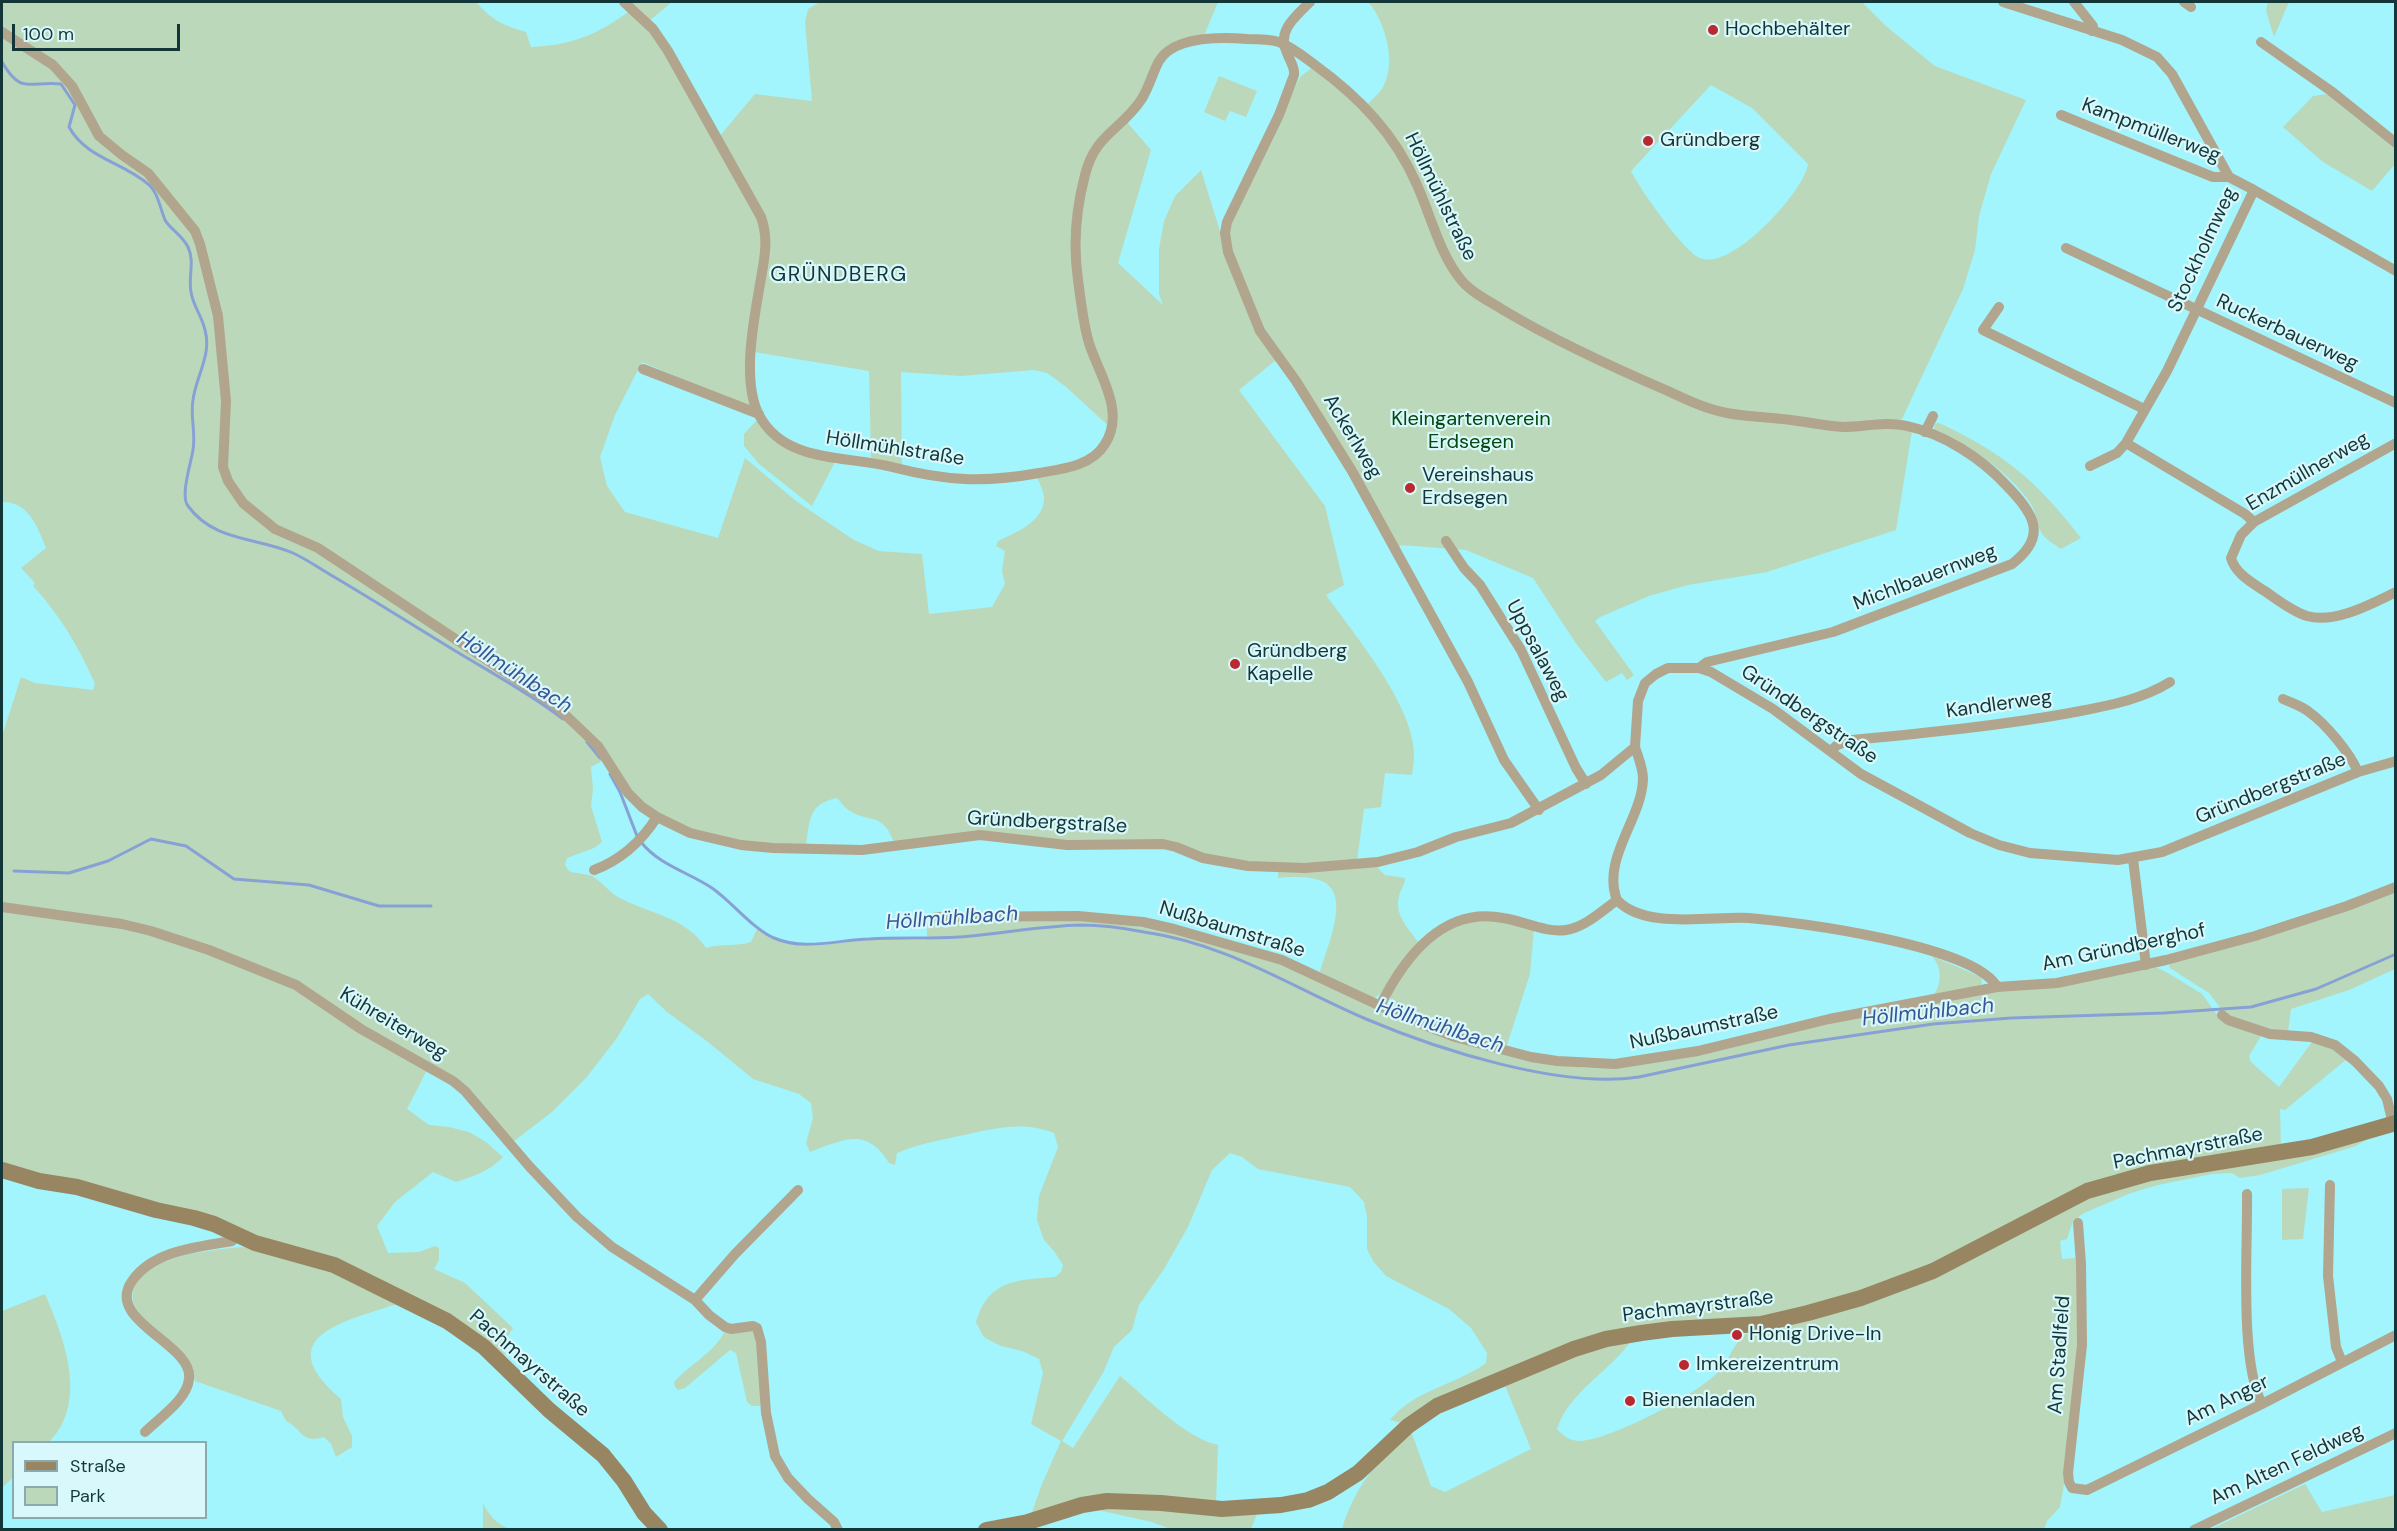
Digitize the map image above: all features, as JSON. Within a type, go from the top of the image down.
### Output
[{"type":"street","name":"Höllmühlstraße","points":[[624,2],[653,29],[677,66],[754,203],[765,228],[766,246],[750,368],[752,392],[759,414],[778,440],[790,447],[813,454],[869,462],[939,478],[981,480],[1021,476],[1073,466],[1094,456],[1106,443],[1113,418],[1108,389],[1086,332],[1076,264],[1078,207],[1090,156],[1099,142],[1138,104],[1159,61],[1172,47],[1183,43],[1242,38],[1284,44],[1311,62],[1356,99],[1383,127],[1406,162],[1451,266],[1472,290],[1505,310],[1592,356],[1721,412],[1839,427],[1901,425],[1925,432]]},
{"type":"street","points":[[1294,75],[1294,68],[1284,44],[1286,29],[1310,2]]},
{"type":"street","name":"Stockholmweg","points":[[2002,2],[2137,46],[2163,63],[2179,85],[2229,177],[2254,190],[2167,371],[2126,443],[2117,453],[2090,466]]},
{"type":"street","points":[[2074,2],[2091,21],[2092,31]]},
{"type":"street","name":"Gründbergstraße","points":[[2,32],[52,65],[72,86],[99,136],[148,173],[195,231],[201,244],[218,316],[226,401],[223,467],[228,480],[243,502],[275,529],[318,548],[555,705],[598,746],[633,800],[657,818],[690,833],[713,839],[773,848],[862,850],[981,835],[1067,845],[1163,844],[1220,862],[1248,866],[1305,868],[1358,865],[1399,857],[1456,837],[1500,828],[1586,784],[1611,768],[1635,747],[1638,701],[1645,683],[1668,668],[1699,668],[1711,672],[1763,702],[1861,774],[1890,791],[1992,842],[2035,853],[2100,859],[2133,859],[2162,852],[2358,772],[2396,761]]},
{"type":"street","points":[[2260,42],[2331,91],[2396,143]]},
{"type":"street","points":[[1294,75],[1311,62]]},
{"type":"street","name":"Ackerlweg","points":[[1294,75],[1279,115],[1227,222],[1224,233],[1228,252],[1260,331],[1301,387],[1353,471],[1463,672],[1504,760],[1539,810]]},
{"type":"street","name":"Kampmüllerweg","points":[[2061,115],[2213,177],[2229,177]]},
{"type":"street","points":[[2254,190],[2396,272]]},
{"type":"street","name":"Ruckerbauerweg","points":[[2066,248],[2396,403]]},
{"type":"street","points":[[1999,307],[1983,330],[2144,409]]},
{"type":"street","points":[[643,369],[759,414]]},
{"type":"street","points":[[1925,432],[1933,416]]},
{"type":"street","name":"Michlbauernweg","points":[[1699,668],[1707,662],[1814,638],[1855,625],[2012,564],[2021,557],[2033,535],[2032,519],[2026,507],[1982,462],[1951,443],[1925,432]]},
{"type":"street","points":[[2126,443],[2245,514],[2254,522]]},
{"type":"street","name":"Enzmüllnerweg","points":[[2396,443],[2254,522],[2236,542],[2231,561],[2245,578],[2297,612],[2313,617],[2325,617],[2351,611],[2396,592]]},
{"type":"street","name":"Uppsalaweg","points":[[1446,541],[1464,568],[1480,585],[1521,650],[1576,768],[1586,784]]},
{"type":"street","name":"Kandlerweg","points":[[1831,751],[1837,745],[1852,740],[1996,725],[2114,704],[2152,693],[2170,682]]},
{"type":"street","points":[[2283,699],[2307,710],[2316,717],[2351,758],[2358,772]]},
{"type":"street","points":[[1635,747],[1642,768],[1643,780],[1614,870],[1613,883],[1617,900],[1638,914],[1654,918],[1767,920],[1894,940],[1933,951],[1960,962],[1983,973],[1993,980],[1997,987]]},
{"type":"street","points":[[594,870],[617,859],[657,818]]},
{"type":"street","points":[[2133,859],[2146,965]]},
{"type":"street","name":"Am Gründberghof","points":[[1997,987],[2057,983],[2146,965],[2234,942],[2347,906],[2396,887]]},
{"type":"street","points":[[1380,1006],[1400,970],[1413,954],[1431,934],[1446,926],[1464,919],[1490,916],[1549,929],[1567,930],[1590,920],[1617,900]]},
{"type":"street","name":"Kühreiterweg","points":[[2,907],[122,924],[209,950],[296,985],[361,1029],[453,1081],[483,1109],[529,1166],[590,1228],[627,1257],[695,1300],[725,1327],[731,1329],[753,1326],[757,1328],[761,1342],[766,1413],[775,1455],[788,1478],[834,1522],[838,1530]]},
{"type":"street","name":"Nußbaumstraße","points":[[936,917],[1078,916],[1143,922],[1217,940],[1282,960],[1434,1030],[1507,1052],[1557,1061],[1615,1064],[1698,1051],[1829,1019],[1997,987]]},
{"type":"street","name":"Pachmayrstraße","points":[[986,1530],[1028,1522],[1107,1501],[1222,1509],[1281,1505],[1308,1500],[1350,1479],[1408,1426],[1437,1406],[1574,1348],[1641,1333],[1761,1324],[1808,1313],[1861,1298],[1933,1271],[2087,1191],[2150,1173],[2312,1147],[2394,1123],[2380,1088],[2338,1046],[2312,1037],[2270,1034],[2228,1020],[2222,1015]]},
{"type":"street","name":"Pachmayrstraße","points":[[2,1170],[39,1181],[77,1187],[214,1224],[274,1249],[334,1265],[394,1293],[465,1333],[484,1347],[549,1410],[603,1455],[624,1481],[644,1513],[660,1530]]},
{"type":"street","points":[[2330,1185],[2328,1276],[2336,1347],[2342,1362]]},
{"type":"street","points":[[695,1300],[735,1254],[798,1190]]},
{"type":"street","points":[[2247,1194],[2250,1351],[2255,1386],[2262,1404]]},
{"type":"street","name":"Am Stadlfeld","points":[[2072,1488],[2068,1473],[2082,1345],[2078,1223]]},
{"type":"street","points":[[146,1432],[184,1393],[190,1378],[189,1370],[178,1355],[147,1329],[135,1314],[126,1295],[129,1285],[136,1275],[161,1258],[178,1251],[232,1241],[236,1235]]},
{"type":"street","name":"Am Anger","points":[[2072,1488],[2087,1490],[2396,1335]]},
{"type":"street","name":"Am Alten Feldweg","points":[[2194,1530],[2396,1433]]},
{"type":"green space","name":"Kleingartenverein Erdsegen","points":[[2,2],[476,2],[498,21],[526,32],[531,47],[559,44],[584,37],[630,11],[645,27],[668,59],[716,145],[751,201],[761,225],[763,249],[748,347],[747,378],[751,408],[642,362],[615,415],[600,457],[607,486],[625,512],[718,538],[745,458],[796,501],[854,540],[879,551],[922,554],[929,614],[992,607],[1005,584],[1002,571],[1005,551],[996,546],[998,541],[1027,526],[1039,514],[1044,498],[1037,476],[1073,469],[1094,460],[1109,443],[1114,431],[1065,386],[1047,373],[1034,370],[961,376],[901,372],[902,466],[871,458],[869,371],[754,352],[768,256],[768,227],[756,201],[718,138],[755,94],[812,101],[805,22],[808,9],[820,2],[1218,2],[1203,38],[1186,41],[1166,50],[1139,98],[1098,139],[1087,158],[1078,191],[1075,214],[1081,222],[1088,178],[1096,155],[1113,133],[1126,121],[1151,150],[1118,263],[1163,305],[1159,294],[1159,249],[1164,221],[1175,196],[1201,170],[1220,231],[1228,231],[1294,88],[1301,76],[1313,67],[1355,100],[1382,128],[1413,183],[1449,267],[1462,285],[1480,298],[1530,328],[1598,362],[1705,409],[1727,415],[1833,429],[1890,428],[1912,431],[1896,530],[1767,572],[1688,585],[1649,596],[1600,617],[1595,621],[1634,675],[1627,680],[1622,673],[1606,682],[1575,642],[1533,578],[1466,550],[1401,545],[1398,548],[1361,478],[1307,390],[1281,356],[1239,390],[1325,506],[1344,585],[1326,595],[1366,649],[1393,691],[1411,733],[1414,752],[1412,775],[1385,773],[1381,807],[1364,809],[1357,861],[1288,865],[1249,862],[1202,854],[1166,841],[1055,841],[977,831],[894,843],[890,833],[880,822],[854,813],[837,798],[820,804],[812,814],[806,845],[740,841],[696,831],[655,813],[634,796],[609,757],[591,767],[593,789],[591,806],[602,842],[594,848],[567,858],[565,865],[569,871],[594,877],[618,897],[677,922],[697,937],[706,948],[751,942],[757,929],[784,943],[810,946],[866,940],[927,940],[927,924],[932,920],[1091,920],[1166,931],[1218,944],[1287,965],[1373,1007],[1442,1036],[1517,1057],[1585,1068],[1617,1068],[1657,1062],[1828,1023],[2003,990],[2085,982],[2153,966],[2202,994],[2218,1016],[2229,1024],[2261,1036],[2249,1056],[2251,1062],[2279,1087],[2312,1042],[2330,1045],[2347,1059],[2285,1110],[2280,1109],[2281,1149],[2129,1174],[2113,1174],[2100,1184],[2049,1207],[2055,1216],[2096,1195],[2135,1181],[2306,1153],[2376,1134],[2356,1146],[2260,1175],[2240,1178],[2232,1173],[2212,1174],[2158,1185],[2131,1193],[2084,1213],[2073,1221],[2067,1239],[2060,1241],[2062,1259],[2075,1258],[2078,1266],[2078,1345],[2066,1472],[2060,1507],[2047,1521],[2044,1530],[1342,1529],[1360,1487],[1388,1451],[1411,1431],[1431,1486],[1445,1492],[1531,1449],[1504,1383],[1566,1357],[1631,1341],[1580,1393],[1563,1416],[1557,1429],[1564,1436],[1573,1440],[1594,1439],[1632,1425],[1708,1381],[1723,1367],[1741,1339],[1752,1331],[1752,1320],[1683,1322],[1649,1327],[1582,1343],[1517,1365],[1463,1388],[1432,1403],[1401,1423],[1390,1420],[1411,1402],[1486,1363],[1487,1353],[1471,1328],[1449,1309],[1386,1276],[1373,1261],[1367,1249],[1367,1217],[1364,1202],[1350,1187],[1258,1169],[1242,1157],[1230,1153],[1212,1170],[1188,1227],[1164,1269],[1139,1305],[1132,1330],[1114,1347],[1103,1373],[1062,1441],[1073,1448],[1120,1376],[1179,1426],[1205,1441],[1218,1445],[1216,1504],[1127,1495],[1104,1496],[1031,1515],[1061,1441],[1031,1424],[1043,1373],[1039,1359],[987,1339],[976,1322],[988,1297],[1006,1284],[1055,1277],[1061,1272],[1063,1265],[1044,1240],[1037,1220],[1039,1196],[1058,1147],[1054,1133],[1018,1126],[983,1131],[928,1143],[897,1153],[895,1165],[889,1163],[872,1144],[863,1140],[843,1140],[810,1152],[806,1143],[813,1118],[811,1103],[799,1094],[753,1079],[667,1012],[648,994],[640,999],[617,1038],[586,1078],[552,1112],[514,1141],[465,1089],[430,1064],[407,1109],[429,1125],[469,1132],[486,1142],[503,1157],[487,1169],[456,1182],[433,1172],[395,1202],[377,1226],[388,1253],[419,1252],[435,1246],[439,1248],[439,1260],[434,1269],[465,1283],[513,1328],[506,1343],[505,1360],[483,1340],[457,1322],[373,1276],[340,1262],[261,1240],[217,1221],[82,1183],[30,1175],[2,1166],[2,736],[21,677],[35,683],[93,690],[95,684],[68,633],[33,586],[35,583],[21,568],[46,548],[35,524],[19,506],[2,502]]},
{"type":"green space","points":[[628,2],[672,2],[649,21]]},
{"type":"green space","points":[[1368,2],[1862,2],[1887,27],[1935,66],[2026,100],[1991,174],[1979,216],[1975,250],[1963,289],[1902,419],[1844,424],[1761,415],[1708,404],[1600,357],[1473,289],[1459,274],[1432,214],[1367,105],[1383,87],[1389,66],[1387,42],[1374,10]],"holes":[[[1711,85],[1752,108],[1808,164],[1794,192],[1780,210],[1747,242],[1713,259],[1700,258],[1673,232],[1652,205],[1631,171]]]},
{"type":"green space","points":[[2268,2],[2289,2],[2274,37],[2266,11]]},
{"type":"green space","points":[[1219,76],[1257,91],[1246,117],[1230,111],[1225,121],[1204,112]]},
{"type":"green space","points":[[2327,94],[2395,149],[2395,164],[2372,191],[2323,162],[2283,127],[2313,96]]},
{"type":"green space","points":[[758,419],[766,429],[836,460],[812,506],[759,464],[744,446],[744,434]]},
{"type":"green space","points":[[1939,423],[1983,446],[2018,471],[2050,501],[2081,538],[2061,549],[2049,541],[2040,530],[2031,504],[2011,480],[1974,452],[1934,430],[1935,424]]},
{"type":"green space","points":[[1377,867],[1385,875],[1405,878],[1398,909],[1403,921],[1418,942],[1380,994],[1373,999],[1320,972],[1335,922],[1335,896],[1329,886],[1319,880],[1309,878],[1278,878],[1278,871]]},
{"type":"green space","points":[[2395,891],[2395,969],[2349,990],[2291,1009],[2288,1032],[2276,1031],[2225,1014],[2209,993],[2170,968],[2169,964]]},
{"type":"green space","points":[[1490,919],[1534,929],[1530,974],[1506,1048],[1459,1034],[1393,1008],[1390,996],[1393,990],[1432,938],[1452,927]]},
{"type":"green space","points":[[1932,956],[1981,977],[1982,983],[1980,986],[1934,995],[1940,975],[1938,965]]},
{"type":"green space","points":[[2309,1188],[2303,1239],[2282,1240],[2282,1189]]},
{"type":"green space","points":[[240,1247],[252,1248],[327,1268],[400,1303],[338,1325],[322,1334],[313,1346],[311,1360],[320,1378],[341,1399],[343,1417],[352,1436],[352,1447],[336,1457],[331,1444],[324,1437],[310,1439],[302,1435],[286,1421],[281,1411],[195,1381],[190,1364],[139,1315],[133,1296],[136,1281],[148,1270],[164,1261],[184,1256]]},
{"type":"green space","points":[[45,1294],[65,1350],[70,1389],[68,1408],[61,1426],[50,1441],[12,1441],[12,1478],[2,1488],[2,1311]]},
{"type":"green space","points":[[725,1331],[756,1333],[762,1402],[759,1406],[752,1406],[747,1402],[736,1353],[730,1350],[685,1388],[678,1390],[675,1387],[674,1382],[715,1346]]},
{"type":"green space","points":[[2305,1484],[2322,1512],[2395,1495],[2395,1529],[2211,1529]]},
{"type":"green space","points":[[483,1503],[494,1519],[510,1529],[483,1529]]},
{"type":"green space","points":[[1129,1508],[1257,1514],[1251,1529],[1173,1530],[1152,1522],[1093,1509]]},
{"type":"waterway","name":"Höllmühlbach","points":[[2,62],[21,83],[61,84],[75,105],[69,127],[76,137],[95,153],[148,184],[156,196],[165,220],[188,247],[191,258],[191,292],[207,339],[205,357],[192,406],[194,444],[185,495],[188,506],[198,518],[223,532],[279,548],[304,559],[520,690],[563,719]]},
{"type":"waterway","name":"Höllmühlbach","points":[[587,742],[600,758]]},
{"type":"waterway","name":"Höllmühlbach","points":[[610,774],[620,792],[637,836]]},
{"type":"waterway","points":[[14,871],[69,873],[108,861],[151,839],[186,846],[234,879],[309,885],[379,906],[431,906]]},
{"type":"waterway","name":"Höllmühlbach","points":[[641,842],[656,857],[712,888],[766,934],[785,942],[821,944],[880,938],[959,937],[1081,925],[1129,929],[1175,938],[1231,956],[1338,1007],[1428,1043],[1501,1064],[1574,1077],[1608,1079],[1639,1077],[1789,1045],[1933,1024],[2011,1018],[2164,1013],[2251,1007],[2316,989],[2396,954]]},
{"type":"place","name":"Hochbehälter","points":[[1713,30]]},
{"type":"place","name":"Gründberg","points":[[1648,141]]},
{"type":"place","name":"Vereinshaus Erdsegen","points":[[1410,488]]},
{"type":"place","name":"Gründberg Kapelle","points":[[1235,664]]},
{"type":"place","name":"Honig Drive-In","points":[[1737,1335]]},
{"type":"place","name":"Imkereizentrum","points":[[1684,1365]]},
{"type":"place","name":"Bienenladen","points":[[1630,1401]]},
{"type":"district","name":"GRÜNDBERG","points":[[839,275]]}]
